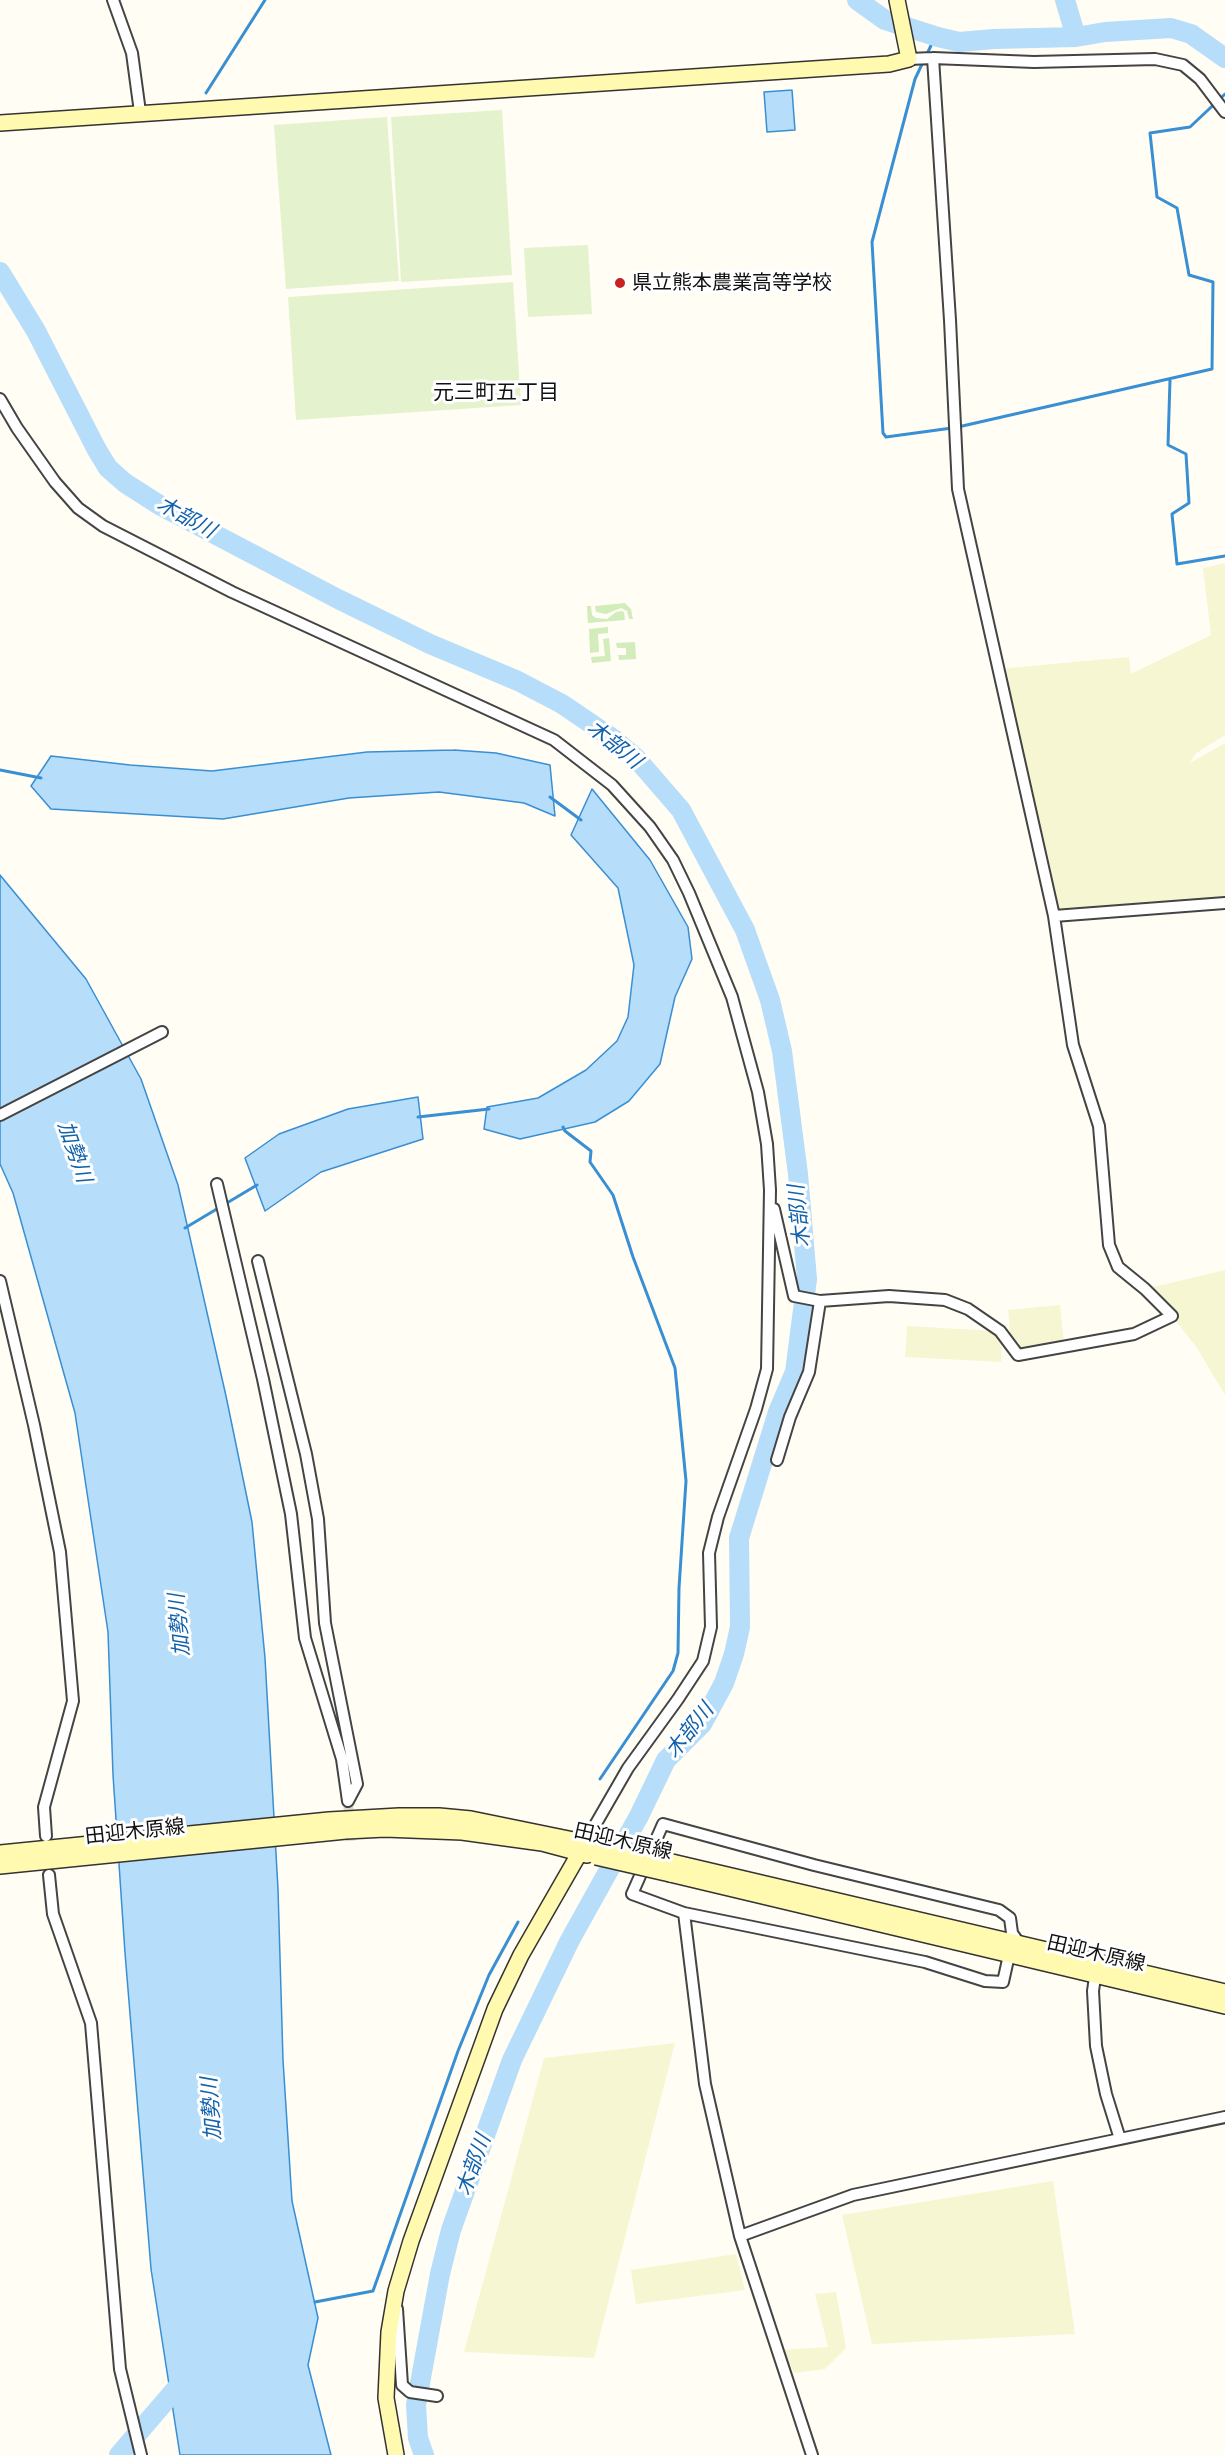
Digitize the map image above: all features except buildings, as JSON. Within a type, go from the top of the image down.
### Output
[{"type":"street","points":[[113,0],[132,53],[140,112]]},
{"type":"street","points":[[898,3],[908,52]]},
{"type":"street","points":[[0,123],[889,64],[908,52],[933,58],[1034,62],[1155,59],[1183,65],[1200,79],[1225,112]]},
{"type":"street","points":[[770,1190],[794,1296],[817,1301],[889,1296],[945,1300],[968,1308],[1000,1331],[1018,1355],[1134,1334],[1172,1316],[1145,1288],[1118,1267],[1108,1245],[1099,1126],[1073,1045],[1054,916],[958,489],[933,58]]},
{"type":"street","points":[[0,399],[17,428],[55,482],[78,508],[103,526],[232,592],[554,740],[612,785],[650,827],[677,868],[732,997],[760,1102],[767,1144],[770,1190],[767,1369],[756,1409],[718,1517],[709,1553],[711,1627],[703,1661],[628,1768],[521,1955],[495,2009],[411,2241],[396,2291],[389,2332],[386,2398],[396,2455]]},
{"type":"street","points":[[1054,916],[1225,903]]},
{"type":"street","points":[[0,1115],[162,1032]]},
{"type":"street","points":[[217,1184],[263,1378],[291,1514],[305,1638],[342,1759],[348,1802],[357,1784],[325,1623],[318,1519],[306,1454],[258,1260]]},
{"type":"street","points":[[0,1281],[29,1402],[60,1552],[73,1701],[44,1807],[46,1836]]},
{"type":"street","points":[[777,1460],[790,1417],[809,1372],[817,1301]]},
{"type":"street","points":[[663,1824],[814,1865],[999,1910],[1010,1918],[1014,1949],[1003,1982],[985,1981],[925,1962],[684,1913],[632,1894],[663,1824]]},
{"type":"street","name":"田迎木原線","points":[[0,1866],[75,1853],[286,1831],[462,1832],[582,1848],[1097,1968],[1225,1992]]},
{"type":"street","name":"田迎木原線","points":[[0,1853],[75,1853]]},
{"type":"street","points":[[49,1875],[53,1914],[91,2023],[120,2369],[141,2455]]},
{"type":"street","points":[[684,1913],[705,2084],[740,2236],[812,2455]]},
{"type":"street","points":[[1097,1968],[1094,2010],[1101,2073],[1120,2139]]},
{"type":"street","name":"田迎木原線","points":[[1097,1968],[1225,2006]]},
{"type":"street","points":[[740,2236],[853,2195],[1225,2117]]},
{"type":"street","points":[[396,2291],[402,2385],[410,2392],[437,2396]]},
{"type":"green space","points":[[502,110],[512,275],[401,282],[391,117]]},
{"type":"green space","points":[[387,117],[399,281],[286,289],[274,125]]},
{"type":"green space","points":[[588,245],[592,314],[528,317],[524,248]]},
{"type":"green space","points":[[513,282],[521,405],[296,420],[288,297]]},
{"type":"green space","points":[[1225,563],[1225,735],[1195,754],[1190,763],[1225,743],[1225,903],[1054,916],[998,669],[1129,657],[1131,674],[1211,635],[1203,568]]},
{"type":"green space","points":[[625,603],[631,609],[633,619],[629,619],[627,611],[621,608],[606,614],[596,612],[595,606]]},
{"type":"green space","points":[[587,606],[591,606],[592,615],[596,618],[607,619],[621,611],[624,612],[625,620],[588,623]]},
{"type":"green space","points":[[608,627],[608,633],[598,634],[599,652],[590,653],[589,629]]},
{"type":"green space","points":[[609,638],[611,661],[592,663],[591,657],[605,656],[603,639]]},
{"type":"green space","points":[[635,642],[636,659],[619,660],[618,655],[626,655],[626,648],[617,648],[616,643]]},
{"type":"green space","points":[[1225,1270],[1225,1395],[1197,1348],[1172,1316],[1145,1289]]},
{"type":"green space","points":[[1060,1305],[1064,1343],[1020,1348],[1019,1342],[1011,1343],[1008,1310]]},
{"type":"green space","points":[[907,1326],[996,1331],[1002,1339],[1001,1362],[905,1357]]},
{"type":"green space","points":[[675,2043],[594,2358],[464,2352],[544,2058]]},
{"type":"green space","points":[[1053,2181],[1075,2334],[872,2344],[842,2215]]},
{"type":"green space","points":[[736,2254],[745,2290],[636,2304],[631,2270]]},
{"type":"green space","points":[[836,2292],[846,2348],[825,2369],[794,2373],[782,2350],[828,2347],[815,2294]]},
{"type":"water","points":[[792,90],[795,130],[767,132],[764,92]]},
{"type":"water","points":[[454,750],[496,753],[550,765],[555,816],[524,803],[439,792],[349,798],[223,819],[51,809],[31,786],[51,756],[212,771],[367,752]]},
{"type":"water","points":[[592,789],[650,860],[688,927],[692,959],[675,997],[660,1064],[629,1101],[595,1122],[520,1139],[484,1129],[487,1107],[538,1098],[586,1070],[617,1041],[628,1017],[634,965],[618,888],[571,835]]},
{"type":"water","points":[[0,875],[86,979],[141,1079],[178,1185],[226,1396],[252,1522],[265,1658],[278,1889],[283,2060],[292,2201],[318,2318],[308,2365],[331,2455],[180,2455],[151,2269],[125,1953],[113,1775],[108,1632],[75,1413],[13,1193],[0,1164]]},
{"type":"water","points":[[418,1097],[423,1139],[321,1172],[265,1211],[245,1158],[279,1134],[348,1109]]},
{"type":"waterway","points":[[206,93],[265,0]]},
{"type":"waterway","points":[[857,0],[885,20],[959,42],[1076,37],[1105,32],[1171,28],[1191,34],[1225,58]]},
{"type":"waterway","points":[[1065,0],[1076,37]]},
{"type":"waterway","points":[[927,54],[935,37],[938,37]]},
{"type":"waterway","points":[[924,60],[915,79],[872,242],[883,433],[886,437],[952,428]]},
{"type":"waterway","points":[[958,427],[1212,369],[1213,282],[1189,275],[1177,208],[1157,197],[1150,133],[1190,127],[1225,94]]},
{"type":"waterway","name":"木部川","points":[[0,272],[36,331],[97,450],[108,468],[125,483],[161,506],[338,599],[430,644],[518,681],[562,704],[615,740],[636,758],[681,810],[745,930],[770,1000],[782,1051],[798,1174],[807,1279],[795,1372],[778,1412],[739,1538],[740,1627],[734,1654],[724,1683],[702,1724],[666,1760],[639,1816],[570,1940],[512,2060],[451,2230],[440,2274],[416,2405],[418,2438],[424,2455]]},
{"type":"waterway","points":[[1170,380],[1168,445],[1186,454],[1189,503],[1172,514],[1177,564],[1225,556]]},
{"type":"waterway","points":[[0,770],[41,778]]},
{"type":"waterway","points":[[550,797],[581,820]]},
{"type":"waterway","points":[[418,1117],[489,1109]]},
{"type":"waterway","points":[[563,1127],[591,1151],[590,1162],[613,1195],[633,1257],[675,1368],[686,1481],[679,1588],[678,1653],[673,1671],[600,1779]]},
{"type":"waterway","points":[[185,1228],[257,1185]]},
{"type":"waterway","points":[[315,2302],[373,2291],[458,2051],[489,1975],[518,1922]]},
{"type":"waterway","name":"加勢川","points":[[119,2455],[187,2376]]},
{"type":"tunnel","points":[[348,1801],[351,1845]]},
{"type":"place","name":"県立熊本農業高等学校","points":[[620,283]]},
{"type":"district","name":"元三町五丁目","points":[[496,393]]}]
